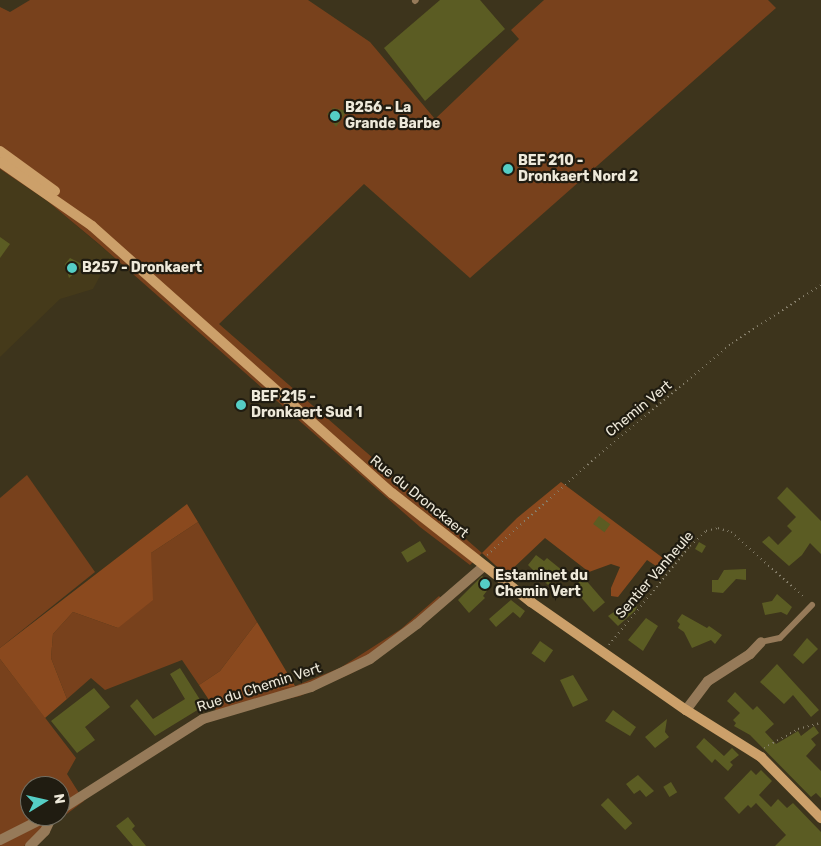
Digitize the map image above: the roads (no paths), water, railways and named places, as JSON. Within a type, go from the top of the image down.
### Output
[{"type":"main road","name":"Rue du Dronckaert","points":[[0,151],[59,195],[355,462],[482,564],[602,652],[686,710],[771,765],[821,818]]},
{"type":"main road","name":"Rue du Dronckaert","points":[[0,162],[92,226]]},
{"type":"street","name":"Rue du Chemin Vert","points":[[70,804],[202,718],[311,687],[370,659],[417,624],[482,564]]},
{"type":"street","points":[[686,710],[708,681],[750,654],[761,642]]},
{"type":"street","points":[[0,840],[29,826]]},
{"type":"street","points":[[30,846],[45,831],[47,826]]},
{"type":"lane","points":[[761,642],[780,638],[812,605]]},
{"type":"place","name":"B256 - La Grande Barbe","points":[[335,116]]},
{"type":"place","name":"BEF 210 - Dronkaert Nord 2","points":[[508,169]]},
{"type":"place","name":"B257 - Dronkaert","points":[[72,268]]},
{"type":"place","name":"BEF 215 - Dronkaert Sud 1","points":[[241,405]]},
{"type":"place","name":"Estaminet du Chemin Vert","points":[[485,584]]}]
